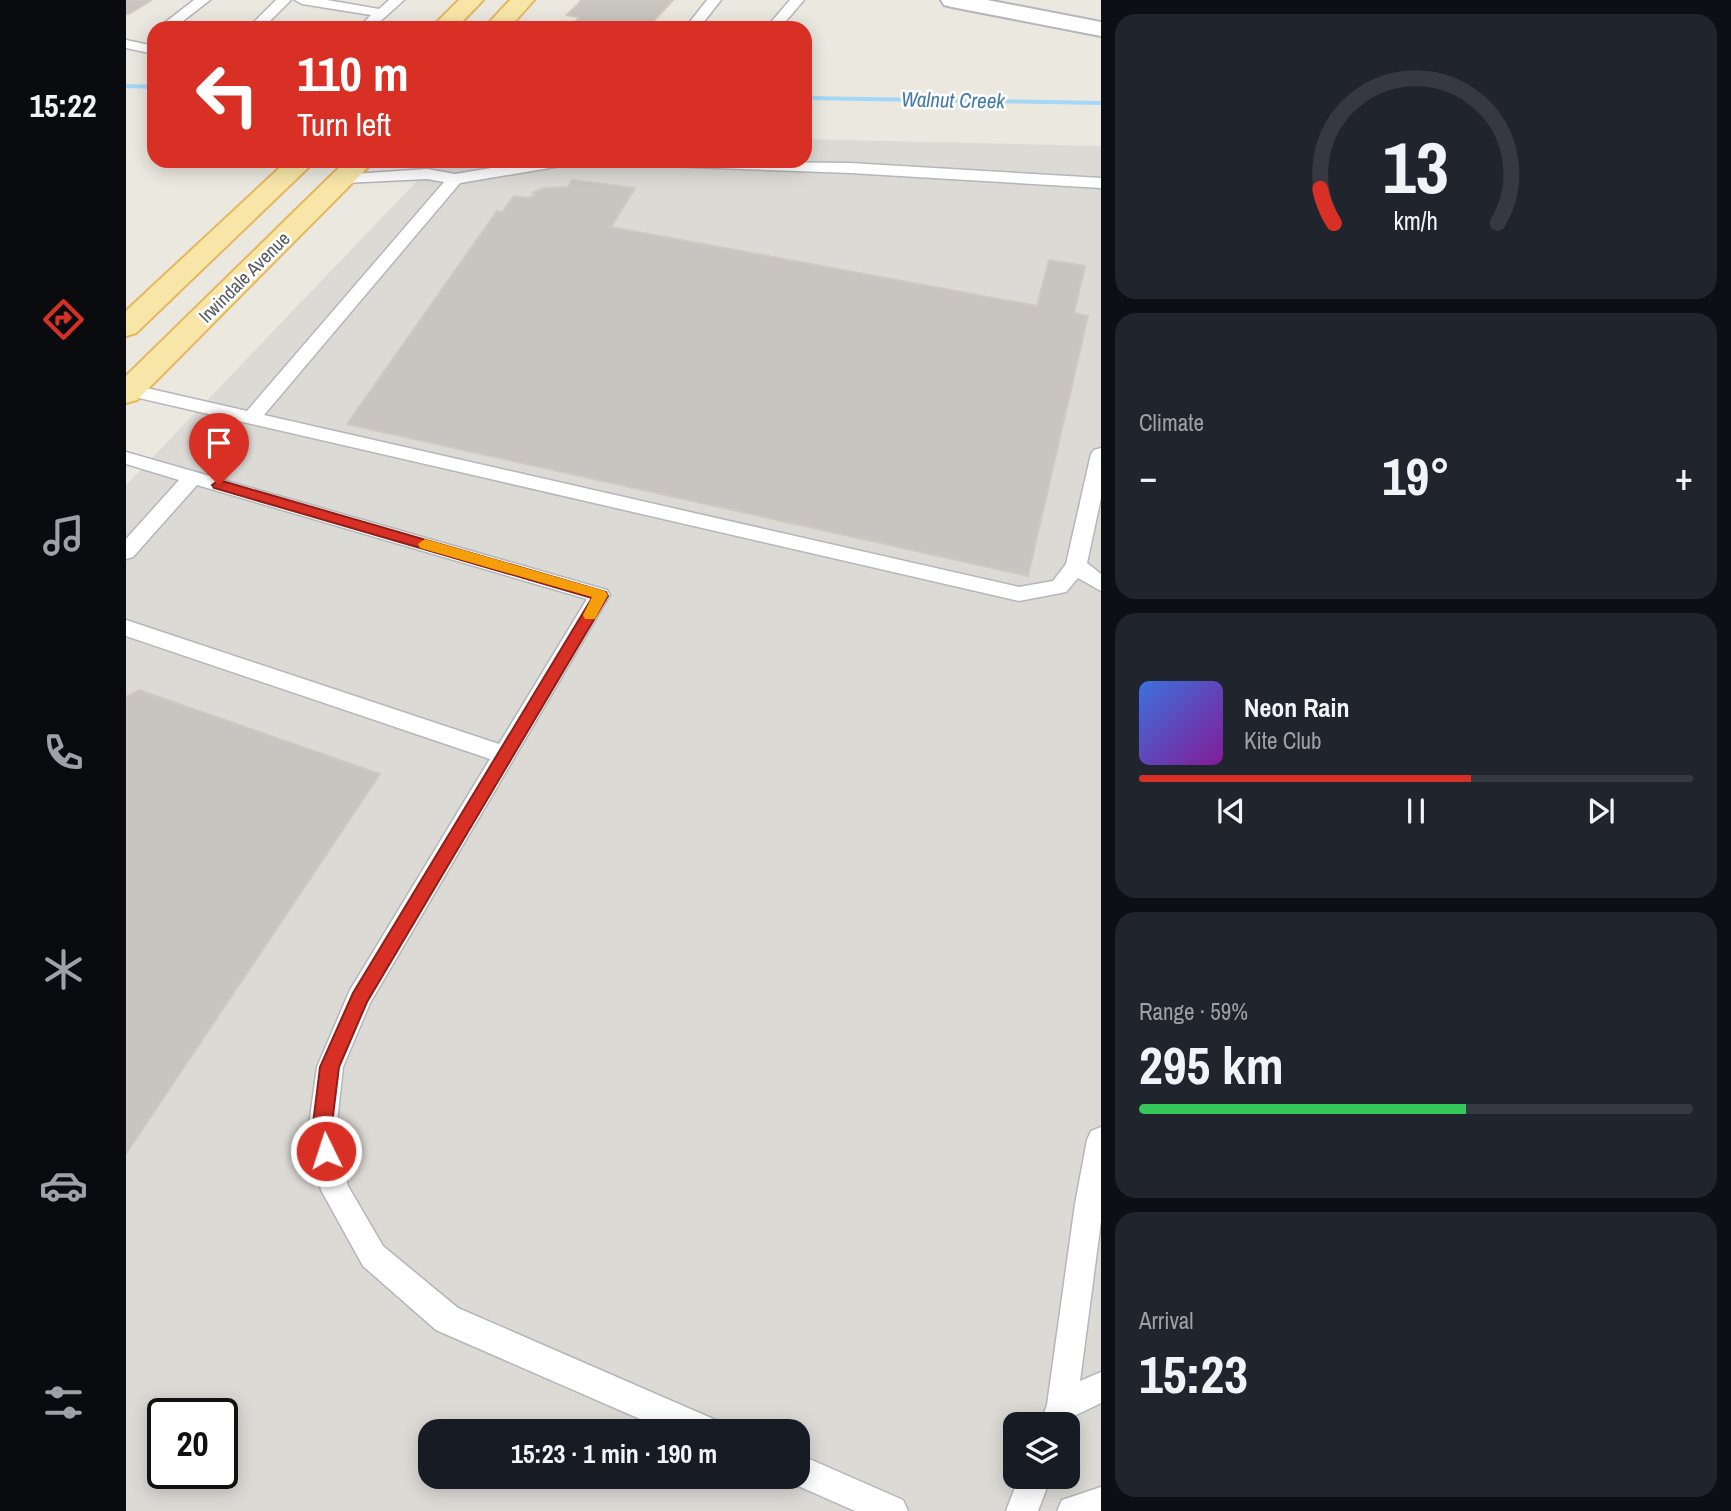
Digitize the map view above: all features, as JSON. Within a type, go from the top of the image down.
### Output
[{"type":"main road","points":[[450,21],[472,0]]},
{"type":"main road","points":[[503,21],[523,0]]},
{"type":"main road","name":"Irwindale Avenue","points":[[126,327],[295,168]]},
{"type":"main road","name":"Irwindale Avenue","points":[[127,391],[353,169]]},
{"type":"street","points":[[952,0],[1101,29]]},
{"type":"lane","points":[[174,21],[203,0]]},
{"type":"lane","points":[[262,21],[284,0]]},
{"type":"lane","points":[[302,0],[381,13]]},
{"type":"lane","points":[[372,21],[397,0]]},
{"type":"lane","points":[[698,21],[714,0]]},
{"type":"lane","points":[[779,21],[797,0]]},
{"type":"lane","points":[[812,167],[1101,184]]},
{"type":"lane","points":[[416,168],[427,174]]},
{"type":"lane","points":[[353,169],[427,174],[455,179],[520,168]]},
{"type":"lane","points":[[252,417],[455,179]]},
{"type":"lane","points":[[127,391],[252,417],[1019,594],[1059,587],[1076,566],[1101,454]]},
{"type":"lane","points":[[126,458],[600,595],[359,998],[330,1067],[321,1132],[335,1190],[373,1256],[446,1320],[677,1419]]},
{"type":"lane","points":[[126,552],[193,477]]},
{"type":"lane","points":[[1076,566],[1101,584]]},
{"type":"lane","points":[[126,628],[506,755]]},
{"type":"lane","points":[[1058,1412],[1101,1140]]},
{"type":"lane","points":[[1063,1412],[1101,1387]]},
{"type":"lane","points":[[810,1476],[892,1511]]},
{"type":"lane","points":[[1022,1511],[1030,1489]]},
{"type":"lane","points":[[1073,1511],[1101,1503]]},
{"type":"shaded area","points":[[812,139],[1101,146],[1101,1511],[126,1511],[126,485],[429,168],[812,168]]},
{"type":"building","points":[[126,0],[145,0],[150,1],[126,14]]},
{"type":"building","points":[[582,0],[673,0],[654,21],[576,21],[580,17],[567,15]]},
{"type":"building","points":[[572,180],[635,188],[611,227],[1037,306],[1049,260],[1085,266],[1074,313],[1088,316],[1028,576],[347,424],[497,211],[502,212],[514,196],[527,198],[535,196],[532,193],[543,188],[568,187]]},
{"type":"building","points":[[139,690],[380,774],[126,1154],[126,697]]},
{"type":"waterway","name":"Walnut Creek","points":[[126,86],[147,87]]},
{"type":"waterway","name":"Walnut Creek","points":[[812,98],[1101,103]]},
{"type":"slow traffic","points":[[425,544],[600,595],[601,598],[590,615]]},
{"type":"route","points":[[219,485],[601,596],[359,998],[330,1067],[321,1132],[326,1151]]}]
